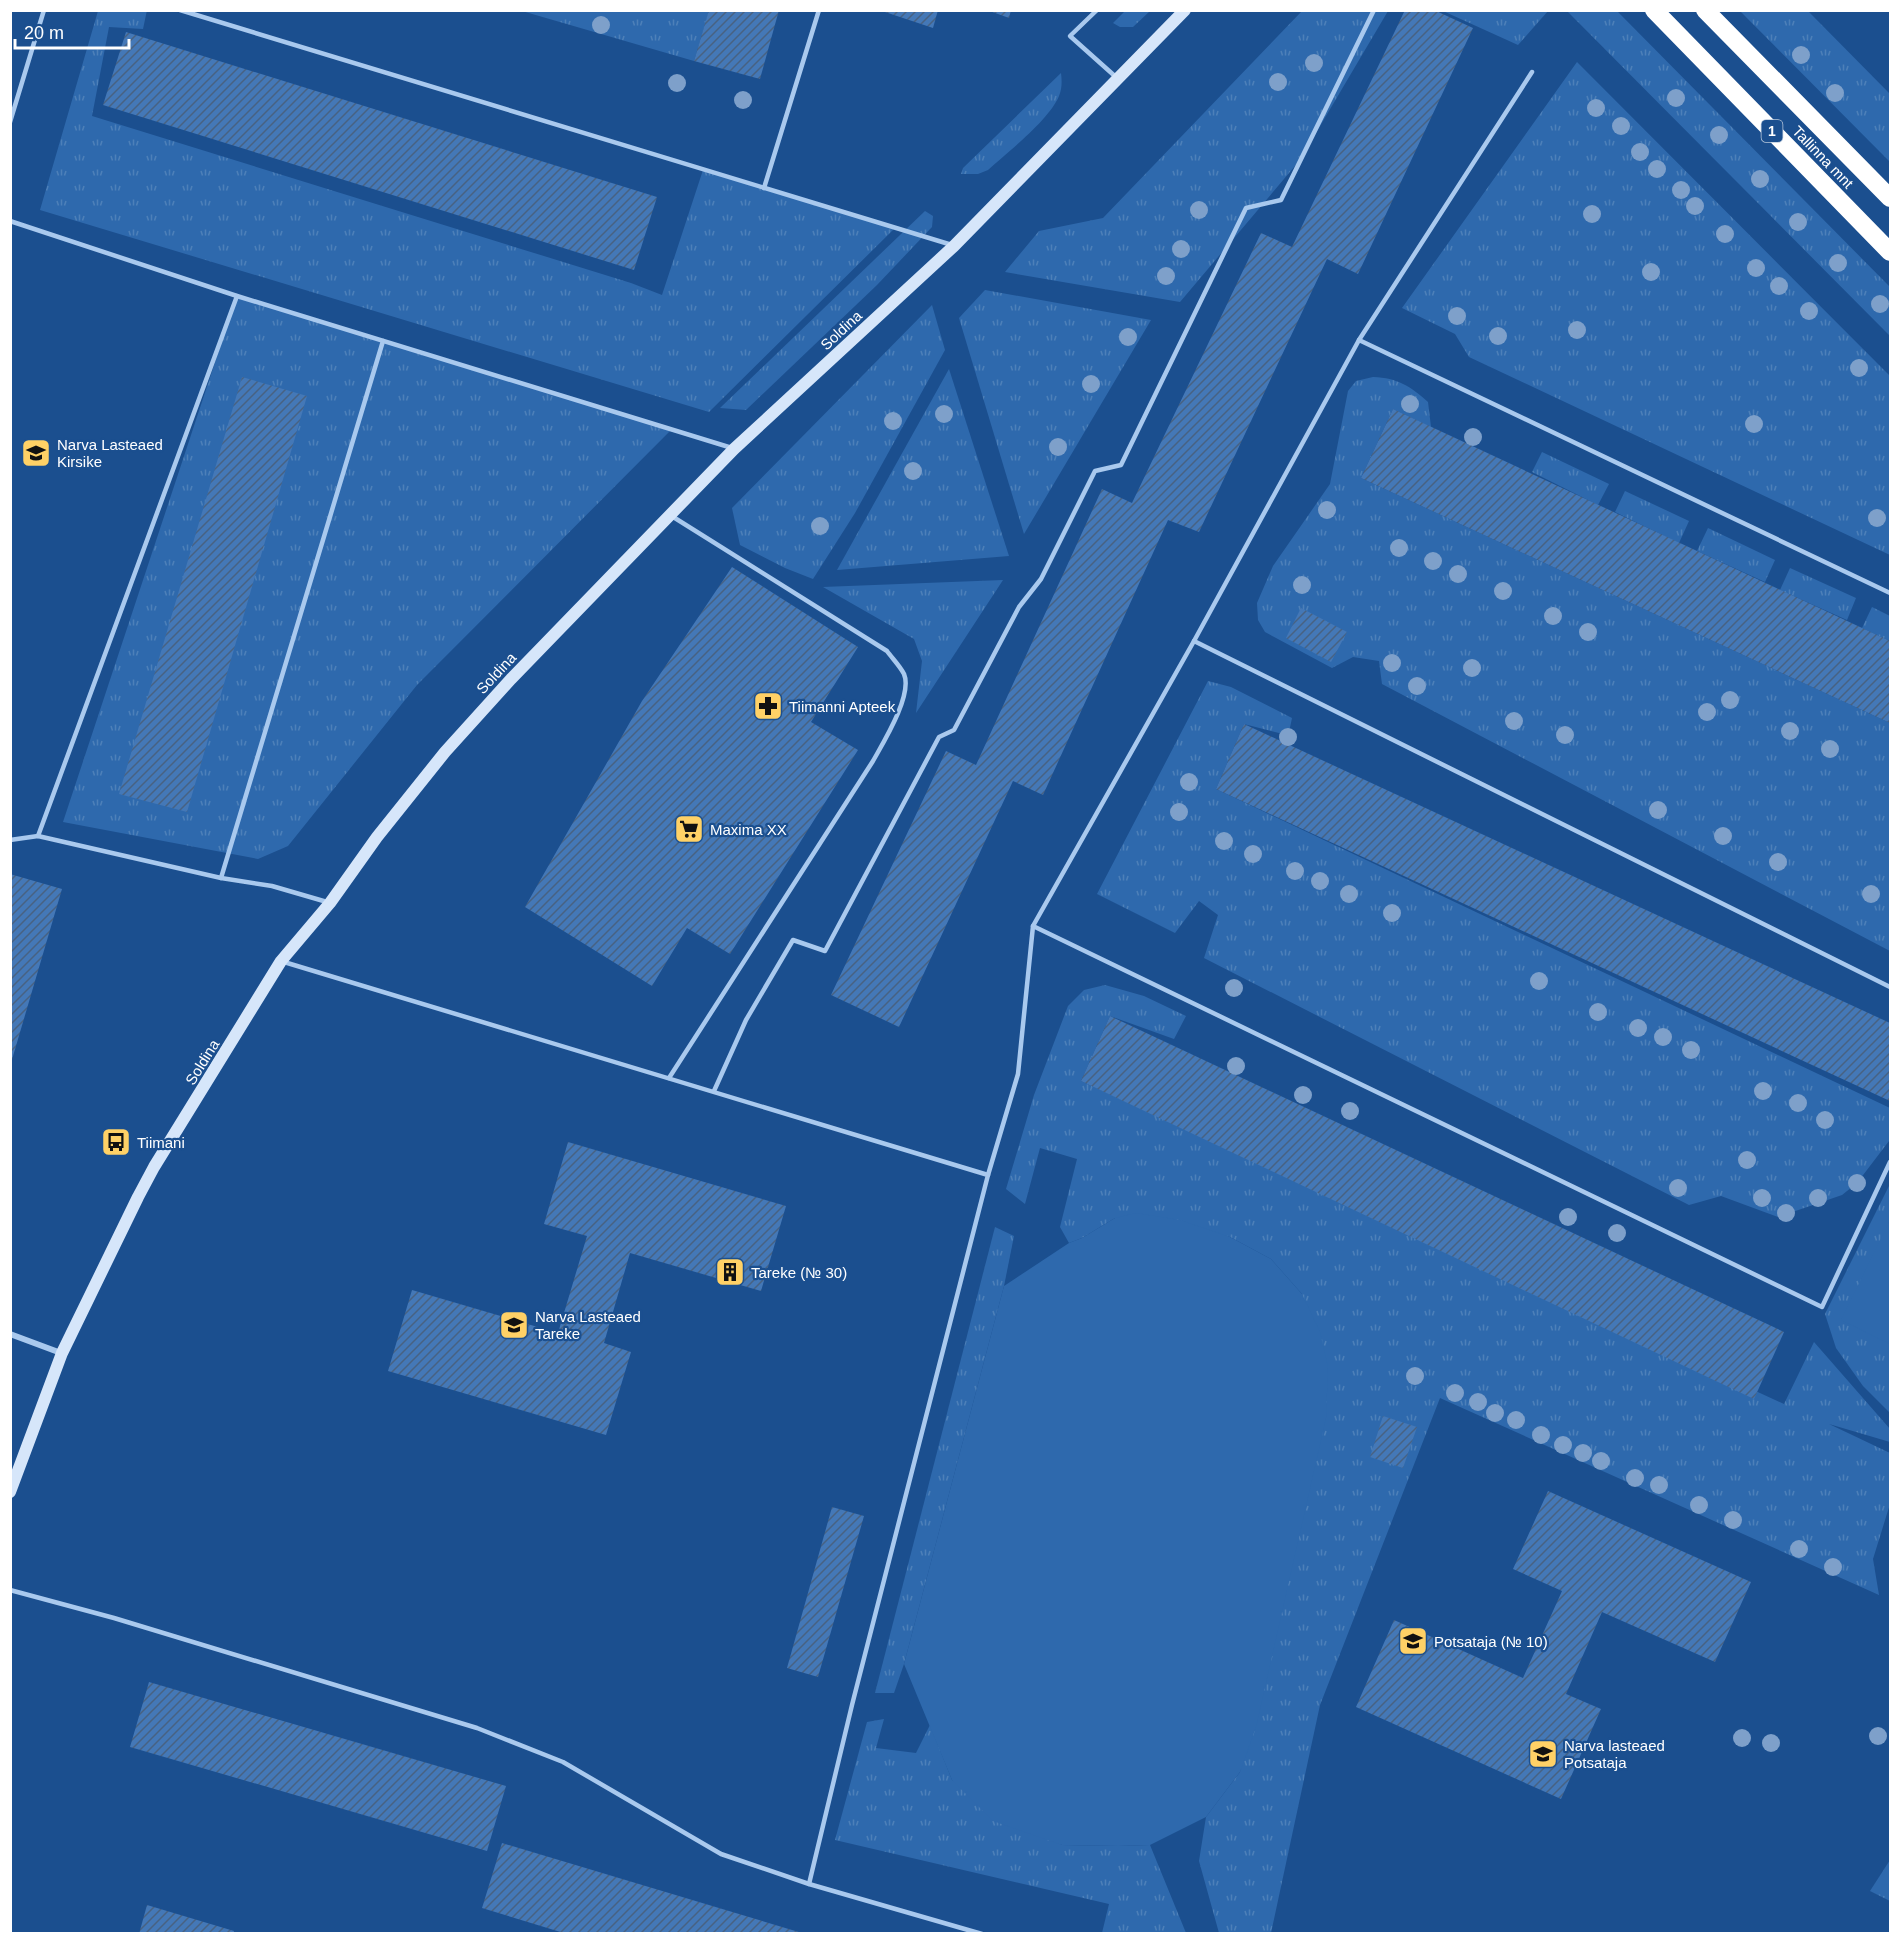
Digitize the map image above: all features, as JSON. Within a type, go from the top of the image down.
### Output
[{"type":"highway","name":"Tallinna mnt","points":[[1654,10],[1890,252]]},
{"type":"highway","name":"Tallinna mnt","points":[[1705,10],[1890,198]]},
{"type":"street","name":"Soldina","points":[[10,1491],[62,1353],[138,1197],[281,961],[330,903],[377,837],[445,752],[519,671],[734,449],[954,246],[1185,10]]},
{"type":"street","points":[[10,1334],[62,1353]]},
{"type":"lane","points":[[10,122],[44,10]]},
{"type":"lane","points":[[180,10],[954,246]]},
{"type":"lane","points":[[764,188],[819,10]]},
{"type":"lane","points":[[1096,10],[1070,36],[1117,78]]},
{"type":"lane","points":[[714,1091],[746,1020],[793,940],[825,951],[939,737],[954,730],[1018,607],[1041,579],[1095,471],[1121,465],[1246,207],[1281,200],[1374,10]]},
{"type":"lane","points":[[809,1884],[852,1705],[988,1176],[1018,1074],[1033,926],[1194,641],[1359,340],[1532,72]]},
{"type":"lane","points":[[10,221],[237,296],[734,449]]},
{"type":"lane","points":[[38,836],[237,296]]},
{"type":"lane","points":[[1359,340],[1890,593]]},
{"type":"lane","points":[[221,878],[383,341]]},
{"type":"lane","points":[[669,1078],[873,761],[895,722],[905,687],[904,674],[886,651],[670,515]]},
{"type":"lane","points":[[1194,641],[1890,987]]},
{"type":"lane","points":[[10,840],[38,836],[221,878],[272,886],[330,903]]},
{"type":"lane","points":[[1033,926],[1822,1307],[1890,1162]]},
{"type":"lane","points":[[281,961],[988,1176]]},
{"type":"lane","points":[[10,1590],[114,1618],[477,1728],[563,1762],[721,1854],[809,1884],[982,1934]]},
{"type":"green space","points":[[147,10],[143,29],[109,27],[92,116],[631,283],[662,295],[703,170],[895,228],[709,412],[40,210],[98,11]]},
{"type":"green space","points":[[522,11],[709,11],[694,61]]},
{"type":"green space","points":[[1125,11],[1150,11],[1133,27],[1120,27],[1113,23]]},
{"type":"green space","points":[[1302,11],[1388,11],[1300,160],[1180,302],[1005,272],[1039,231],[1103,218]]},
{"type":"green space","points":[[1443,11],[1548,11],[1518,45]]},
{"type":"green space","points":[[1567,11],[1617,11],[1890,287],[1890,336]]},
{"type":"green space","points":[[1740,11],[1808,11],[1890,94],[1890,162]]},
{"type":"green space","points":[[1577,62],[1890,376],[1890,555],[1469,357],[1455,334],[1402,308]]},
{"type":"green space","points":[[1061,73],[1062,85],[1059,96],[1037,125],[988,170],[978,174],[961,174],[963,168]]},
{"type":"green space","points":[[925,211],[933,216],[932,227],[877,285],[746,410],[720,408]]},
{"type":"green space","points":[[985,290],[1151,320],[1024,534],[959,318]]},
{"type":"green space","points":[[237,296],[671,430],[417,685],[288,846],[258,859],[63,822]]},
{"type":"green space","points":[[932,305],[945,350],[855,513],[813,579],[785,568],[740,545],[732,508]]},
{"type":"green space","points":[[949,369],[1009,556],[837,570]]},
{"type":"green space","points":[[1373,377],[1397,381],[1428,402],[1431,427],[1393,409],[1361,478],[1890,723],[1890,951],[1382,684],[1379,661],[1353,657],[1332,668],[1265,632],[1258,620],[1257,603],[1273,566],[1330,484],[1348,391],[1356,381]]},
{"type":"green space","points":[[1542,452],[1609,484],[1598,505],[1532,472]]},
{"type":"green space","points":[[1625,491],[1689,521],[1679,543],[1615,512]]},
{"type":"green space","points":[[1708,528],[1775,560],[1765,582],[1697,551]]},
{"type":"green space","points":[[1790,568],[1856,598],[1847,620],[1780,590]]},
{"type":"green space","points":[[1003,580],[916,713],[922,661],[914,639],[823,587]]},
{"type":"green space","points":[[1872,607],[1890,616],[1890,641],[1862,628]]},
{"type":"green space","points":[[1208,681],[1231,687],[1292,718],[1288,737],[1244,724],[1216,789],[1890,1108],[1889,1141],[1857,1183],[1842,1195],[1778,1217],[1721,1196],[1689,1205],[1204,958],[1218,915],[1199,901],[1175,933],[1097,894]]},
{"type":"green space","points":[[1105,985],[1144,996],[1186,1016],[1174,1039],[1110,1016],[1081,1081],[1784,1404],[1814,1342],[1890,1429],[1890,1442],[1829,1424],[1890,1453],[1890,1504],[1873,1559],[1879,1595],[1440,1398],[1320,1705],[1271,1933],[1219,1933],[1199,1861],[1206,1817],[1240,1772],[1302,1294],[1271,1259],[1230,1237],[1115,1218],[1082,1238],[1069,1243],[1060,1227],[1077,1159],[1040,1148],[1025,1204],[1006,1189],[1034,1095],[1068,1006],[1084,990]]},
{"type":"green space","points":[[1890,1184],[1890,1413],[1863,1386],[1836,1348],[1825,1314]]},
{"type":"green space","points":[[1136,1213],[1180,1220],[1230,1237],[1271,1259],[1302,1294],[1320,1332],[1328,1367],[1326,1418],[1256,1727],[1240,1772],[1206,1817],[1150,1845],[1062,1845],[993,1821],[952,1780],[904,1664],[1004,1286],[1069,1243],[1082,1238],[1115,1218]]},
{"type":"green space","points":[[1890,1220],[1890,1344],[1841,1320]]},
{"type":"green space","points":[[995,1227],[1014,1236],[1004,1286],[904,1664],[894,1693],[875,1693]]},
{"type":"green space","points":[[884,1719],[876,1748],[916,1753],[930,1725],[952,1780],[1062,1845],[1150,1845],[1186,1933],[1102,1933],[1109,1904],[835,1840],[867,1722]]},
{"type":"green space","points":[[1890,1860],[1890,1901],[1870,1891]]},
{"type":"building","points":[[709,10],[779,10],[760,79],[694,61]]},
{"type":"building","points":[[879,10],[938,10],[933,28]]},
{"type":"building","points":[[987,10],[1011,10],[1009,18]]},
{"type":"building","points":[[1405,10],[1434,10],[1473,28],[1358,274],[1327,259],[1199,532],[1168,520],[1043,795],[1013,781],[899,1027],[831,995],[946,751],[976,765],[1102,489],[1132,503],[1261,233],[1292,247]]},
{"type":"building","points":[[126,32],[657,197],[634,270],[103,105]]},
{"type":"building","points":[[242,377],[307,396],[187,812],[119,794]]},
{"type":"building","points":[[1393,409],[1890,641],[1890,723],[1361,478]]},
{"type":"building","name":"Maxima XX","points":[[732,567],[858,647],[811,722],[858,750],[730,954],[687,928],[652,986],[525,907],[642,701]]},
{"type":"building","points":[[1301,608],[1347,632],[1331,662],[1286,638]]},
{"type":"building","points":[[1244,724],[1890,1023],[1890,1101],[1216,789]]},
{"type":"building","points":[[10,874],[62,889],[11,1063],[10,1063]]},
{"type":"building","points":[[1110,1016],[1784,1332],[1754,1399],[1081,1081]]},
{"type":"building","name":"Tareke (№ 30)","points":[[568,1142],[786,1206],[761,1291],[630,1253],[604,1343],[631,1352],[606,1435],[388,1371],[412,1290],[558,1333],[587,1236],[544,1224]]},
{"type":"building","points":[[1383,1416],[1417,1427],[1403,1468],[1370,1457]]},
{"type":"building","name":"Potsataja (№ 10)","points":[[1548,1491],[1751,1582],[1715,1662],[1602,1612],[1566,1694],[1601,1709],[1561,1799],[1356,1707],[1394,1620],[1523,1678],[1562,1591],[1513,1569]]},
{"type":"building","points":[[832,1507],[864,1516],[818,1677],[787,1668]]},
{"type":"building","points":[[149,1682],[506,1786],[487,1851],[130,1747]]},
{"type":"building","points":[[502,1843],[802,1934],[567,1934],[482,1908]]},
{"type":"building","points":[[147,1905],[234,1931],[233,1934],[139,1934]]},
{"type":"place","name":"Narva Lasteaed Kirsike","points":[[36,453]]},
{"type":"place","name":"Tiimanni Apteek","points":[[768,706]]},
{"type":"place","name":"Maxima XX","points":[[689,829]]},
{"type":"place","name":"Tiimani","points":[[116,1142]]},
{"type":"place","name":"Tareke (№ 30)","points":[[730,1272]]},
{"type":"place","name":"Narva Lasteaed Tareke","points":[[514,1325]]},
{"type":"place","name":"Potsataja (№ 10)","points":[[1413,1641]]},
{"type":"place","name":"Narva lasteaed Potsataja","points":[[1543,1754]]}]
